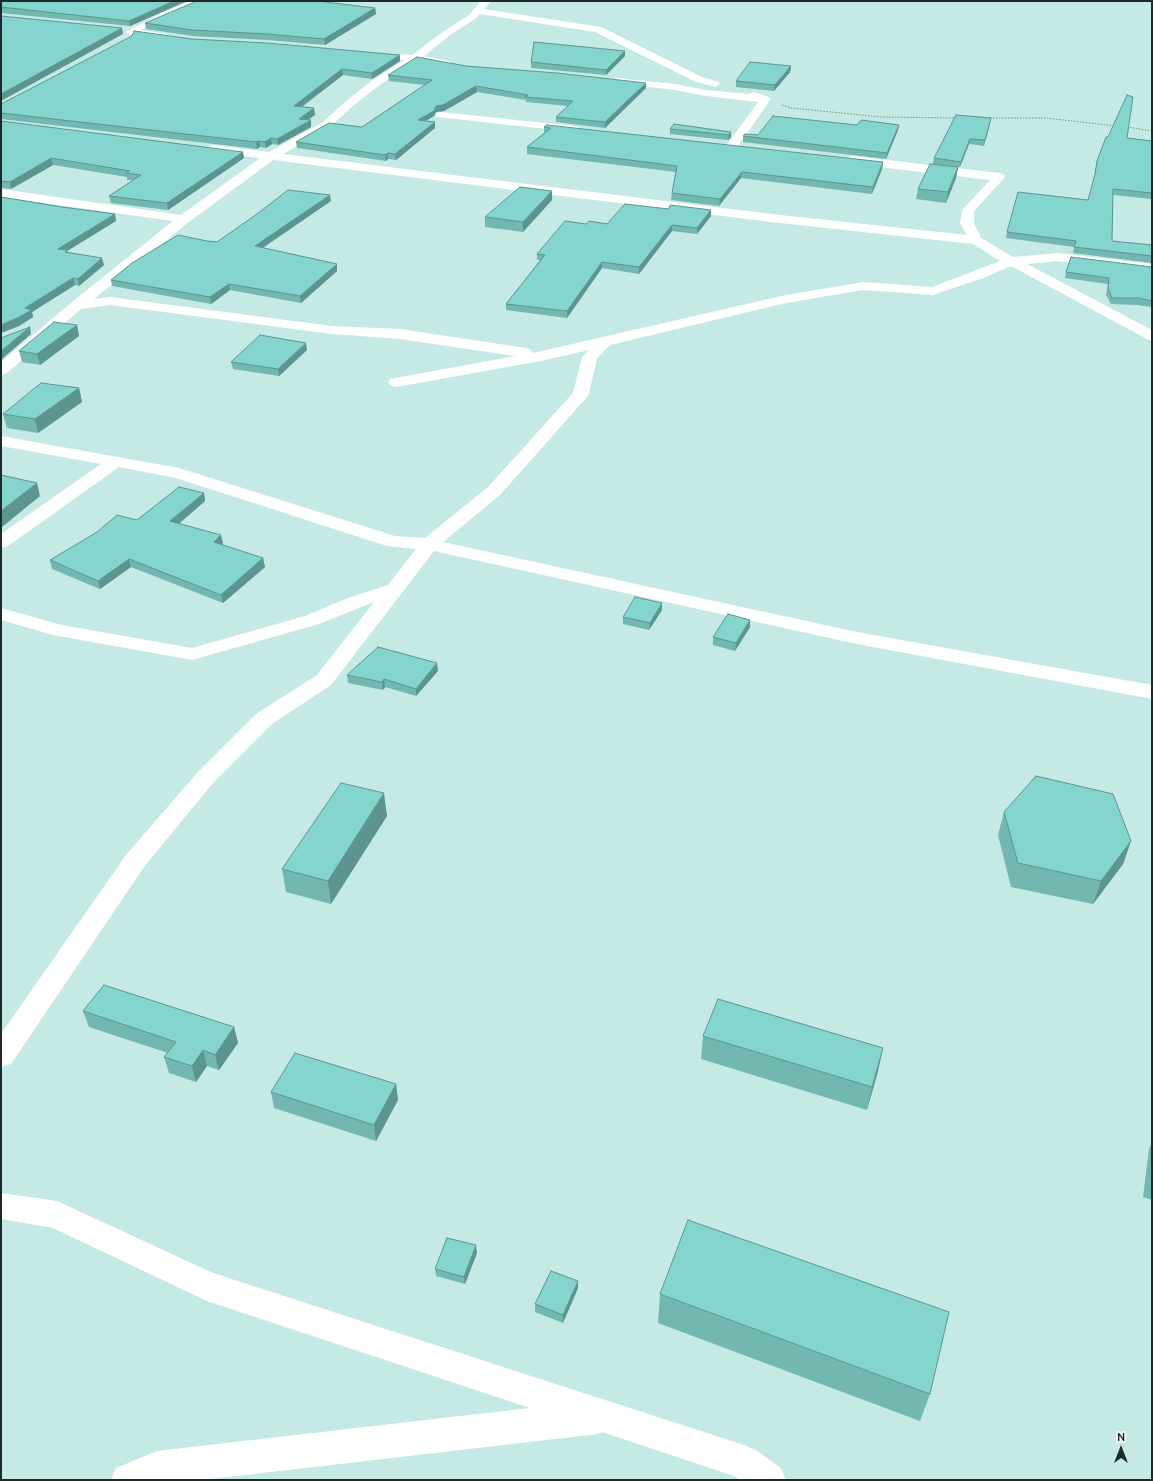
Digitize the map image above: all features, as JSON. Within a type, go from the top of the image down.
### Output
[{"type":"street","points":[[127,31],[199,1]]},
{"type":"street","points":[[1,370],[77,305],[184,219],[271,156],[327,124],[361,94],[472,17],[486,1]]},
{"type":"street","points":[[477,11],[598,29],[698,79],[765,98]]},
{"type":"street","points":[[127,31],[170,37]]},
{"type":"street","points":[[121,42],[128,39],[127,31]]},
{"type":"street","points":[[356,52],[414,58],[459,66]]},
{"type":"street","points":[[605,79],[675,87],[706,93],[765,98]]},
{"type":"street","points":[[747,147],[728,145],[765,98]]},
{"type":"street","points":[[441,115],[582,130]]},
{"type":"street","points":[[201,147],[771,218],[976,240],[1011,262],[1152,336]]},
{"type":"street","points":[[838,158],[999,177],[968,210],[967,224],[976,240]]},
{"type":"street","points":[[1,193],[184,219]]},
{"type":"street","points":[[396,382],[541,356],[786,299],[863,286],[933,291],[1011,262],[1058,257],[1152,268]]},
{"type":"street","points":[[27,329],[77,305],[110,300],[332,330],[400,334],[462,342],[541,356]]},
{"type":"street","points":[[1,1056],[135,861],[205,778],[264,720],[324,680],[429,544],[494,491],[581,394],[590,357],[604,342]]},
{"type":"street","points":[[1,441],[179,473],[394,542],[429,544],[857,638],[1152,692]]},
{"type":"street","points":[[1,542],[116,462]]},
{"type":"street","points":[[1,614],[60,631],[192,654],[312,620],[355,602],[393,589]]},
{"type":"street","points":[[1,1206],[57,1215],[207,1286],[744,1462],[769,1480]]},
{"type":"street","points":[[128,1480],[157,1468],[605,1417]]},
{"type":"path","points":[[765,98],[791,108],[881,117],[957,118]]},
{"type":"path","points":[[986,118],[1046,118],[1121,126]]},
{"type":"path","points":[[1127,127],[1152,130]]},
{"type":"building","points":[[1,1],[174,1],[129,21],[1,7]]},
{"type":"building","points":[[197,1],[317,1],[375,8],[324,39],[192,30],[145,23]]},
{"type":"building","points":[[1,16],[122,28],[1,94]]},
{"type":"building","points":[[134,31],[192,39],[267,43],[400,55],[372,73],[342,69],[294,106],[314,108],[299,119],[311,120],[277,139],[271,138],[265,142],[1,113],[1,104],[132,36]]},
{"type":"building","points":[[534,42],[625,51],[606,70],[531,62]]},
{"type":"building","points":[[417,57],[466,66],[557,73],[646,83],[605,122],[556,117],[573,101],[525,97],[528,95],[476,86],[443,105],[436,106],[434,111],[418,120],[435,122],[395,154],[388,153],[385,155],[296,142],[329,123],[362,127],[432,80],[388,75]]},
{"type":"building","points":[[750,62],[791,66],[775,85],[736,81]]},
{"type":"building","points":[[1127,95],[1133,97],[1127,138],[1152,141],[1152,193],[1113,189],[1112,241],[1152,245],[1152,256],[1074,247],[1076,241],[1007,232],[1018,192],[1088,200],[1097,161],[1106,137],[1108,137]]},
{"type":"building","points":[[956,115],[991,118],[985,140],[970,139],[961,162],[934,158]]},
{"type":"building","points":[[773,116],[857,125],[861,120],[899,125],[887,153],[743,136],[745,134],[758,135]]},
{"type":"building","points":[[1,121],[243,152],[167,203],[109,196],[141,175],[126,173],[130,171],[51,158],[10,182],[1,181]]},
{"type":"building","points":[[674,124],[731,132],[729,135],[670,129]]},
{"type":"building","points":[[547,125],[883,162],[873,187],[742,172],[720,199],[672,193],[677,166],[527,147],[551,128],[544,127]]},
{"type":"building","points":[[930,164],[958,167],[948,192],[918,189]]},
{"type":"building","points":[[520,187],[552,191],[523,222],[485,217]]},
{"type":"building","points":[[288,190],[330,195],[255,246],[337,264],[300,296],[229,284],[210,297],[111,280],[132,263],[178,235],[217,242]]},
{"type":"building","points":[[1,197],[115,214],[58,249],[67,250],[65,252],[102,258],[78,279],[73,278],[25,308],[32,310],[1,325]]},
{"type":"building","points":[[625,204],[669,209],[670,205],[711,210],[697,228],[672,225],[639,267],[602,262],[567,311],[506,304],[545,255],[537,254],[565,221],[586,224],[589,221],[607,224]]},
{"type":"building","points":[[1071,257],[1152,267],[1152,301],[1139,298],[1112,298],[1108,288],[1109,278],[1066,272]]},
{"type":"building","points":[[54,322],[77,325],[37,354],[19,351]]},
{"type":"building","points":[[30,327],[1,351],[1,338]]},
{"type":"building","points":[[260,335],[306,343],[278,369],[231,362]]},
{"type":"building","points":[[41,383],[79,388],[35,419],[3,414]]},
{"type":"building","points":[[1,475],[37,483],[1,511]]},
{"type":"building","points":[[179,487],[204,493],[170,521],[221,535],[214,542],[263,558],[221,595],[129,559],[98,581],[50,560],[97,532],[117,515],[137,520]]},
{"type":"building","points":[[635,597],[662,603],[650,623],[623,617]]},
{"type":"building","points":[[728,614],[750,620],[736,643],[713,637]]},
{"type":"building","points":[[378,647],[437,663],[416,689],[384,679],[382,682],[347,675]]},
{"type":"building","points":[[1036,776],[1113,794],[1131,841],[1101,881],[1018,863],[1004,812]]},
{"type":"building","points":[[341,783],[384,793],[328,881],[282,869]]},
{"type":"building","points":[[104,985],[234,1027],[215,1055],[203,1050],[192,1066],[164,1057],[176,1042],[83,1011]]},
{"type":"building","points":[[718,999],[883,1048],[872,1087],[703,1036]]},
{"type":"building","points":[[295,1053],[396,1084],[374,1125],[271,1092]]},
{"type":"building","points":[[688,1220],[949,1312],[930,1394],[660,1294]]},
{"type":"building","points":[[447,1238],[476,1245],[464,1277],[435,1269]]},
{"type":"building","points":[[551,1271],[578,1281],[563,1315],[535,1304]]}]
